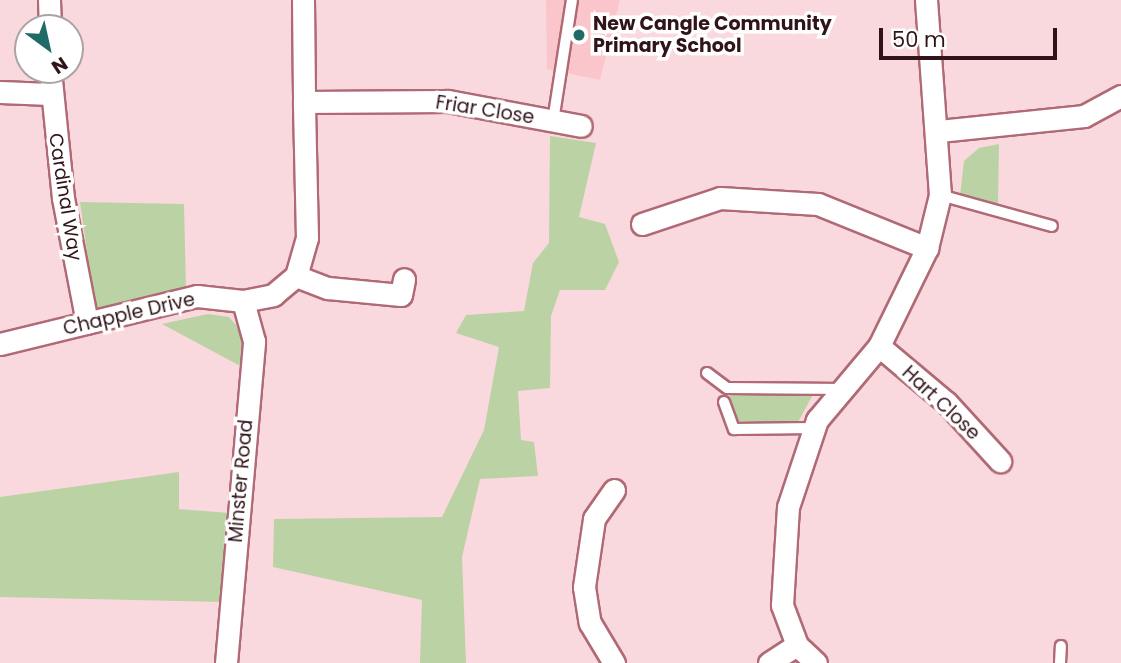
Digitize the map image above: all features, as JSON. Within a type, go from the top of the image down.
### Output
[{"type":"street","points":[[303,0],[307,238],[296,276],[328,288],[401,295],[404,279]]},
{"type":"street","points":[[816,663],[797,645],[782,605],[788,507],[814,428],[879,346],[927,248],[940,195],[939,131],[926,0]]},
{"type":"street","name":"Cardinal Way","points":[[50,84],[87,323]]},
{"type":"street","points":[[0,93],[50,94]]},
{"type":"street","points":[[939,131],[1084,116],[1121,96]]},
{"type":"street","name":"Friar Close","points":[[304,102],[447,101],[581,126]]},
{"type":"street","points":[[642,224],[720,198],[817,204],[927,248]]},
{"type":"street","name":"Chapple Drive","points":[[0,344],[197,296],[243,301],[273,295],[296,276]]},
{"type":"street","name":"Minster Road","points":[[226,663],[254,341],[243,301]]},
{"type":"street","name":"Hart Close","points":[[879,346],[947,403],[1000,461]]},
{"type":"street","points":[[614,490],[594,519],[584,587],[590,623],[614,663]]},
{"type":"street","points":[[769,663],[797,645]]},
{"type":"lane","points":[[553,121],[572,0]]},
{"type":"lane","points":[[940,195],[1052,226]]},
{"type":"lane","points":[[707,373],[727,387],[843,389]]},
{"type":"lane","points":[[724,402],[734,429],[814,428]]},
{"type":"lane","points":[[1060,663],[1061,646]]},
{"type":"shaded area","name":"New Cangle Community Primary School","points":[[546,0],[620,0],[600,80],[547,69]]},
{"type":"green space","points":[[550,136],[596,143],[579,217],[605,224],[619,262],[605,290],[560,290],[551,316],[550,388],[518,391],[521,440],[534,442],[538,476],[480,479],[462,557],[466,663],[420,663],[422,600],[273,567],[274,519],[442,517],[484,430],[499,347],[456,333],[466,315],[524,311],[533,263],[549,243]]},
{"type":"green space","points":[[999,144],[998,205],[960,196],[964,161],[979,148]]},
{"type":"green space","points":[[80,202],[184,204],[186,290],[95,309]]},
{"type":"green space","points":[[208,314],[229,317],[243,333],[244,368],[162,324]]},
{"type":"green space","points":[[728,390],[815,391],[798,422],[739,423]]},
{"type":"green space","points":[[179,472],[179,509],[229,513],[223,602],[0,597],[0,497]]},
{"type":"place","name":"New Cangle Community Primary School","points":[[579,35]]}]
